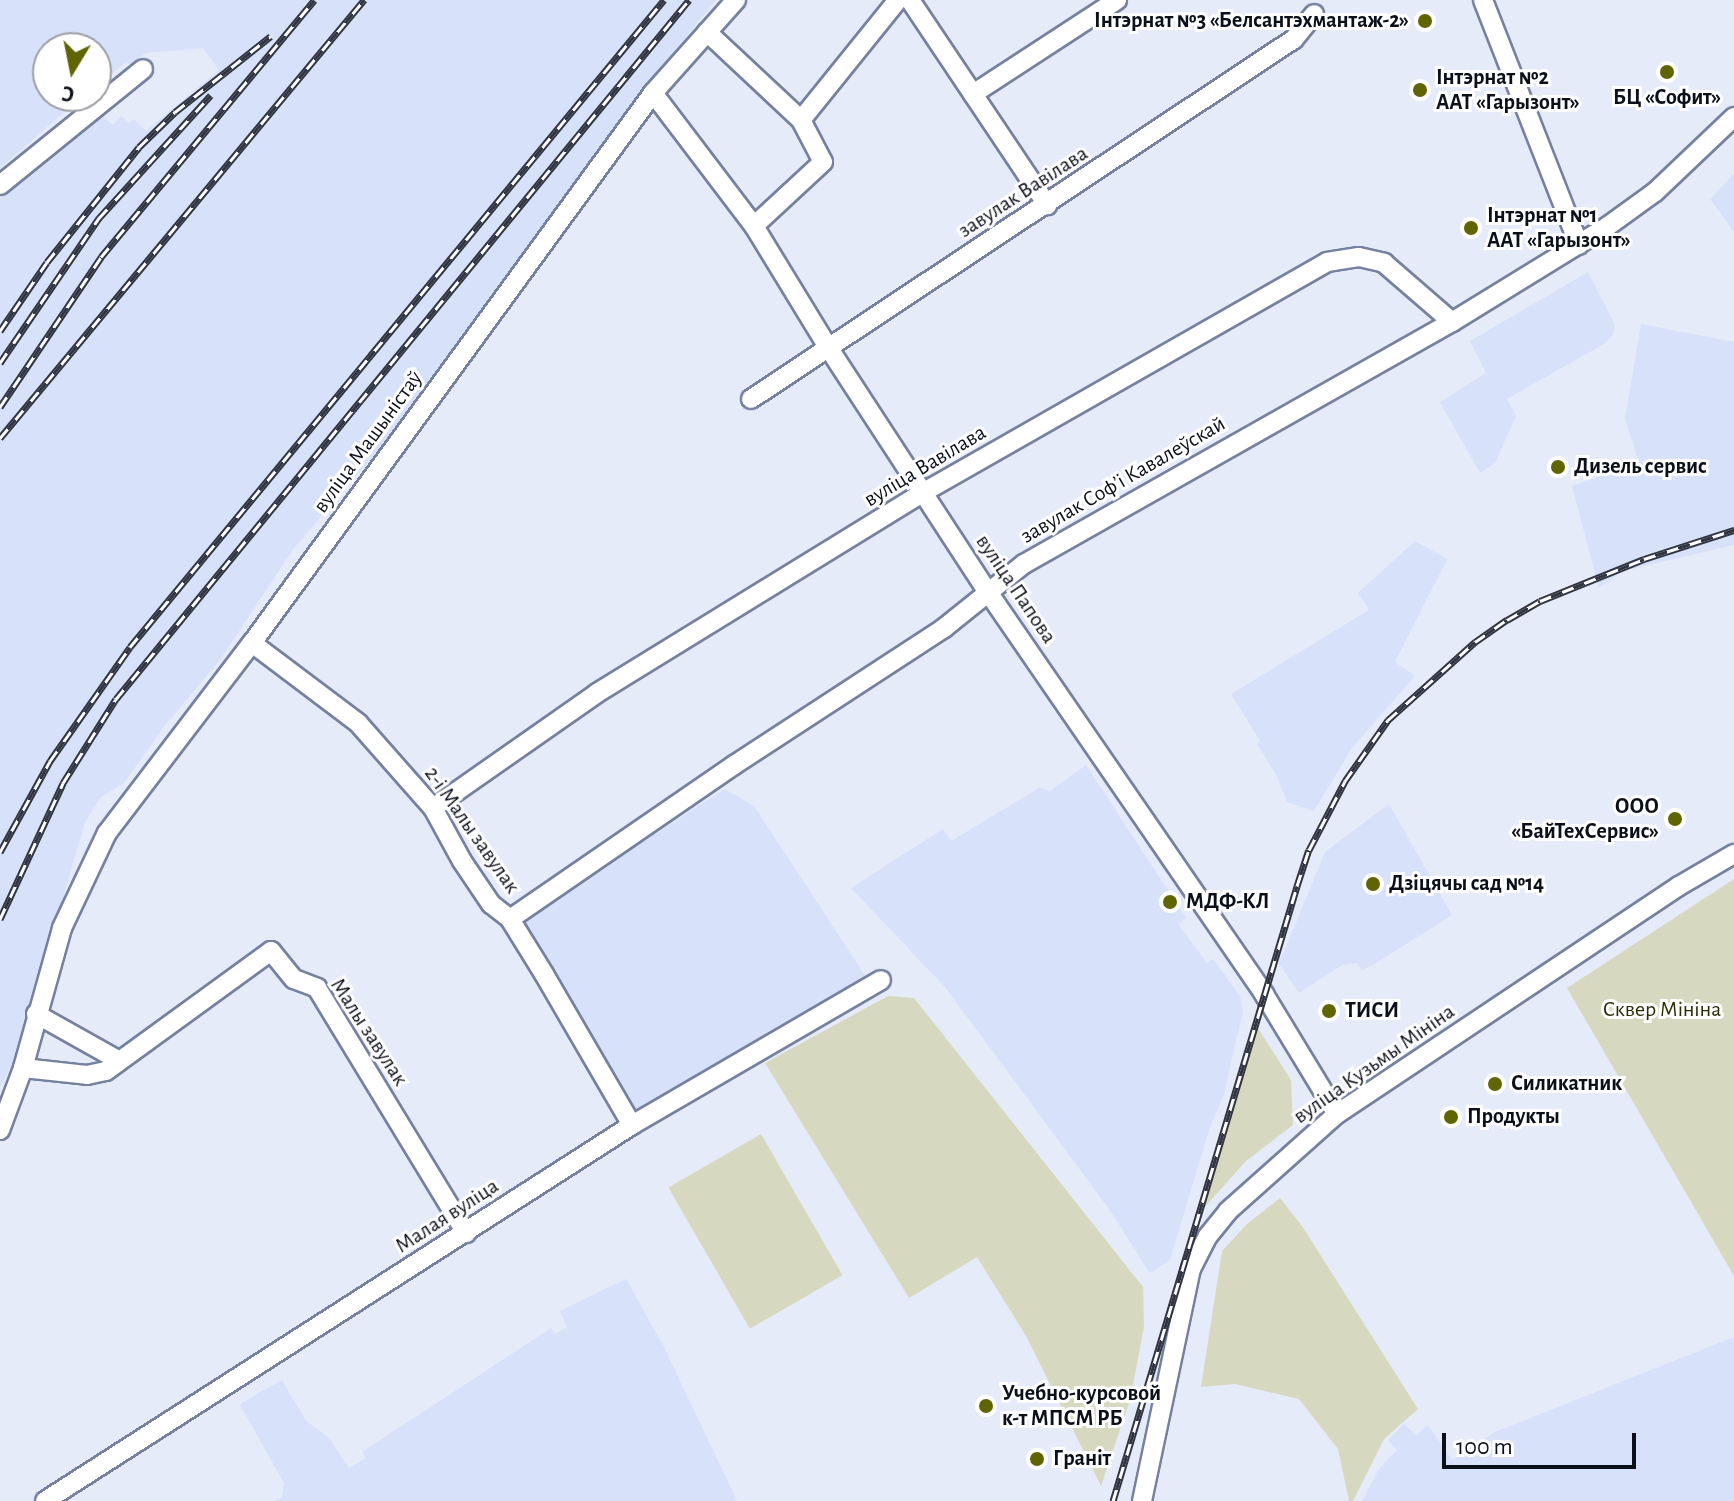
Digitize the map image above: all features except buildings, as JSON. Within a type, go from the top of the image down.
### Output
[{"type":"street","name":"вуліца Машыністаў","points":[[0,1130],[23,1068],[62,928],[107,833],[252,643],[653,93],[736,0]]},
{"type":"street","points":[[801,120],[898,0]]},
{"type":"street","points":[[910,0],[1047,205]]},
{"type":"street","points":[[973,94],[1117,0]]},
{"type":"street","points":[[1483,0],[1579,245]]},
{"type":"street","name":"завулак Вавілава","points":[[751,399],[1294,39],[1314,14]]},
{"type":"street","points":[[707,32],[801,120],[823,162],[754,226]]},
{"type":"street","points":[[0,185],[143,69]]},
{"type":"street","name":"вуліца Папова","points":[[653,93],[754,226],[828,347],[988,592],[1264,994],[1337,1114]]},
{"type":"street","name":"завулак Софʼі Кавалеўскай","points":[[510,919],[734,765],[944,628],[1024,564],[1452,322],[1579,245],[1655,192],[1734,117]]},
{"type":"street","name":"вуліца Вавілава","points":[[433,808],[597,693],[924,492],[1327,262],[1359,257],[1384,263],[1452,322]]},
{"type":"street","name":"2-і Малы завулак","points":[[252,643],[358,723],[433,808],[484,894],[510,919],[632,1125]]},
{"type":"street","name":"вуліца Кузьмы Мініна","points":[[1142,1501],[1191,1269],[1208,1236],[1228,1211],[1337,1114],[1679,886],[1734,854]]},
{"type":"street","name":"Малы завулак","points":[[23,1068],[87,1075],[106,1071],[271,951],[294,979],[317,988],[466,1233]]},
{"type":"street","name":"Малая вуліца","points":[[45,1501],[632,1125],[881,980]]},
{"type":"street","points":[[36,1014],[118,1060]]},
{"type":"shaded area","points":[[0,0],[716,0],[649,82],[399,426],[294,548],[220,660],[163,728],[124,783],[101,797],[85,822],[33,1003],[13,1062],[0,1088],[0,199],[102,116],[113,125],[121,116],[129,123],[134,119],[146,131],[219,70],[203,48],[146,53],[112,73],[112,32],[32,32],[32,112],[65,112],[0,168]]},
{"type":"shaded area","points":[[1734,174],[1734,232],[1710,199]]},
{"type":"shaded area","points":[[1588,272],[1615,325],[1613,335],[1604,344],[1507,399],[1516,416],[1495,463],[1480,473],[1440,402],[1486,373],[1470,341]]},
{"type":"shaded area","points":[[1641,324],[1734,342],[1734,545],[1623,571],[1599,588],[1572,486],[1639,463],[1625,419]]},
{"type":"shaded area","points":[[1415,541],[1447,559],[1395,662],[1415,676],[1352,748],[1314,811],[1287,802],[1276,774],[1257,744],[1260,741],[1231,694],[1369,610],[1358,593]]},
{"type":"shaded area","points":[[1086,765],[1186,918],[1178,924],[1207,963],[1213,959],[1240,996],[1243,1011],[1224,1094],[1209,1130],[1170,1260],[1150,1273],[1109,1209],[945,987],[851,888],[943,829],[951,841],[1039,788],[1050,791]]},
{"type":"shaded area","points":[[725,789],[754,806],[866,977],[637,1114],[521,920]]},
{"type":"shaded area","name":"Дзіцячы сад №14","points":[[1389,804],[1452,915],[1373,965],[1362,970],[1356,963],[1342,965],[1299,993],[1279,964],[1325,852]]},
{"type":"shaded area","points":[[626,1279],[664,1347],[737,1501],[275,1501],[282,1497],[284,1483],[240,1405],[250,1398],[282,1380],[306,1421],[328,1437],[349,1468],[366,1458],[362,1452],[551,1328],[555,1334],[567,1327],[560,1311]]},
{"type":"shaded area","points":[[1734,1337],[1734,1501],[1362,1501],[1379,1469],[1397,1450],[1388,1440],[1404,1424],[1416,1435],[1428,1425],[1452,1460],[1495,1432]]},
{"type":"green space","name":"Сквер Мініна","points":[[1734,879],[1734,1276],[1567,988]]},
{"type":"green space","points":[[888,996],[914,998],[1143,1287],[1144,1327],[1130,1400],[1101,1486],[1026,1336],[977,1257],[909,1298],[765,1063]]},
{"type":"green space","points":[[1256,1025],[1291,1080],[1293,1125],[1246,1161],[1204,1208]]},
{"type":"green space","points":[[761,1134],[843,1275],[750,1329],[668,1188]]},
{"type":"green space","points":[[1280,1198],[1302,1226],[1418,1409],[1384,1439],[1353,1501],[1349,1501],[1338,1449],[1299,1399],[1235,1384],[1201,1387],[1222,1251],[1247,1224]]},
{"type":"railway","points":[[0,407],[101,257],[314,0]]},
{"type":"railway","points":[[0,438],[364,0]]},
{"type":"railway","points":[[0,852],[50,761],[130,647],[664,0]]},
{"type":"railway","points":[[0,919],[63,783],[116,699],[689,0]]},
{"type":"railway","points":[[0,331],[47,262],[139,147],[175,112],[271,36]]},
{"type":"railway","points":[[0,363],[99,218],[211,95]]},
{"type":"railway","points":[[1113,1501],[1297,886],[1309,850],[1345,781],[1388,720],[1475,642],[1507,620],[1540,601],[1644,559],[1734,530]]},
{"type":"place","name":"Інтэрнат №3 «Белсантэхмантаж-2»","points":[[1425,21]]},
{"type":"place","name":"БЦ «Софит»","points":[[1667,72]]},
{"type":"place","name":"Інтэрнат №2 ААТ «Гарызонт»","points":[[1420,90]]},
{"type":"place","name":"Інтэрнат №1 ААТ «Гарызонт»","points":[[1471,228]]},
{"type":"place","name":"Дизель сервис","points":[[1558,467]]},
{"type":"place","name":"ООО «БайТехСервис»","points":[[1675,819]]},
{"type":"place","name":"Дзіцячы сад №14","points":[[1373,884]]},
{"type":"place","name":"МДФ-КЛ","points":[[1170,902]]},
{"type":"place","name":"ТИСИ","points":[[1329,1011]]},
{"type":"place","name":"Силикатник","points":[[1495,1084]]},
{"type":"place","name":"Продукты","points":[[1451,1117]]},
{"type":"place","name":"Учебно-курсовой к-т МПСМ РБ","points":[[986,1406]]},
{"type":"place","name":"Граніт","points":[[1037,1459]]}]
